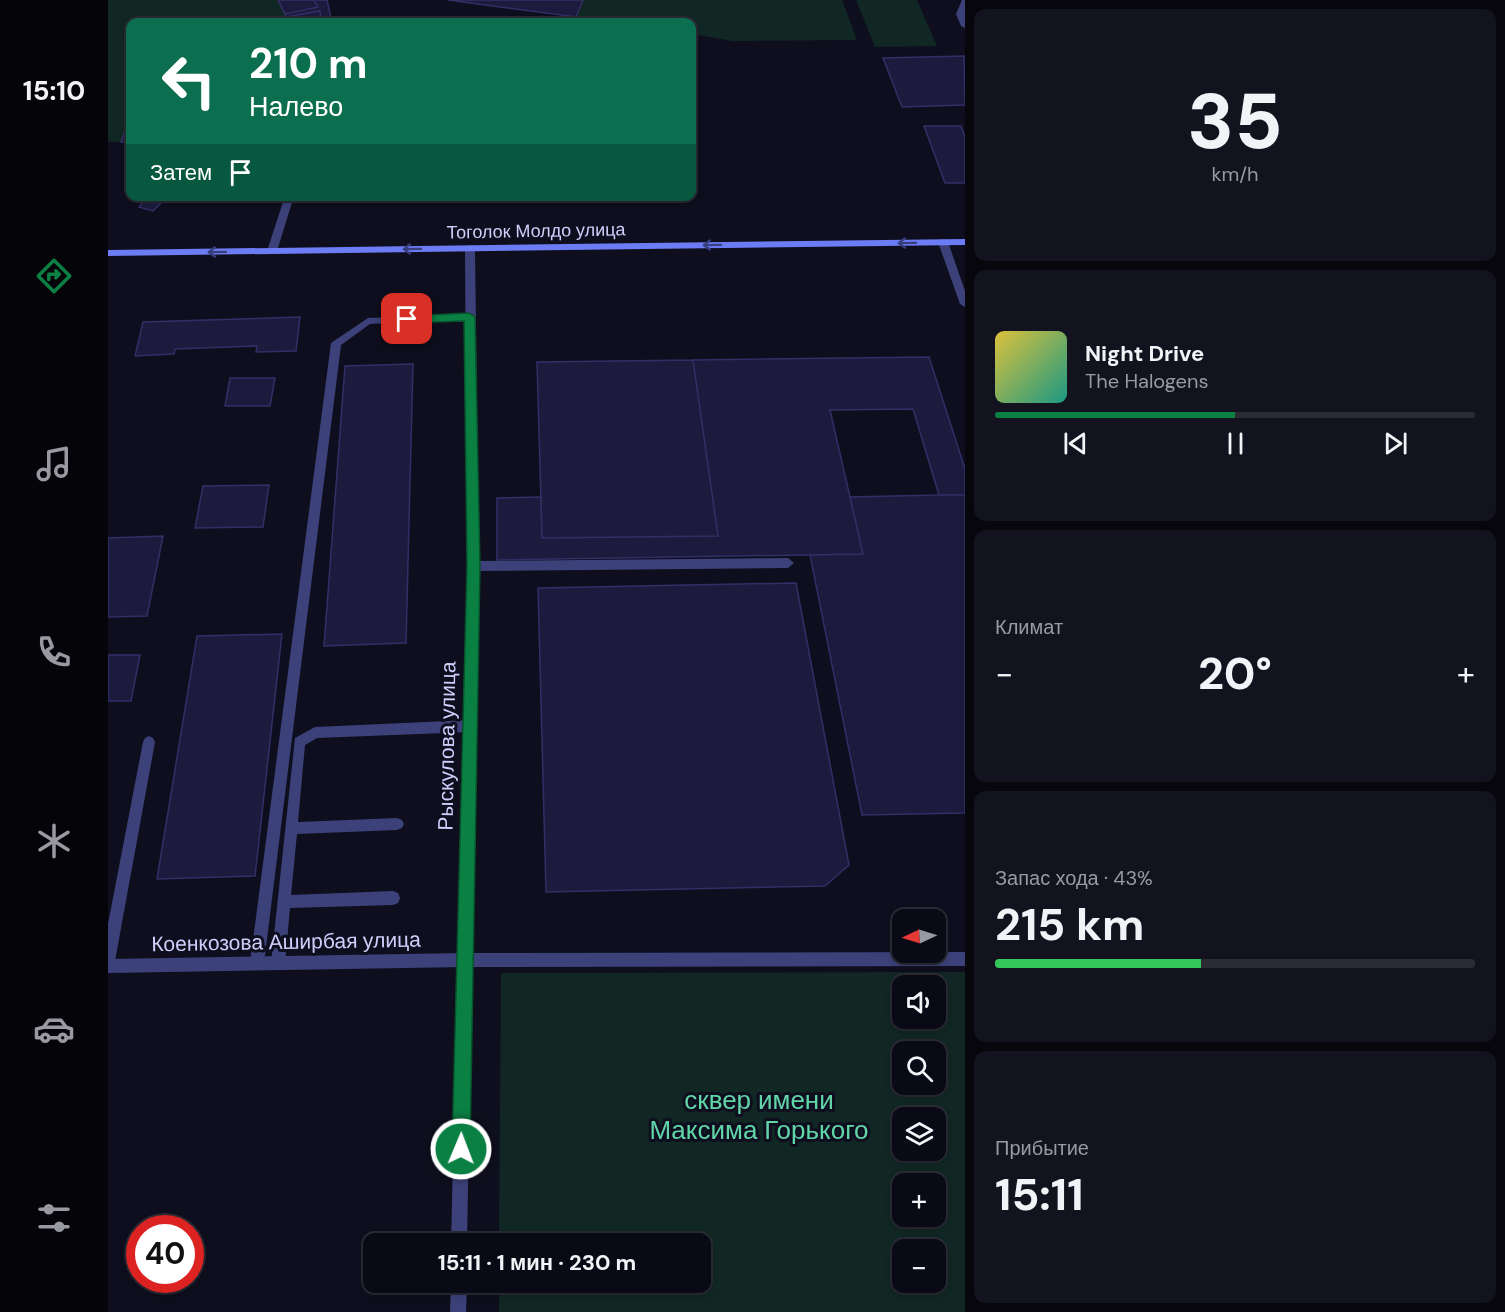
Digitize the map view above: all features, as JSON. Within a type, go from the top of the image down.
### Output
[{"type":"main road","name":"Тоголок Молдо улица","points":[[108,253],[965,242]]},
{"type":"street","points":[[965,1],[960,14],[965,26]]},
{"type":"street","points":[[272,251],[287,201]]},
{"type":"street","points":[[944,242],[965,304]]},
{"type":"street","name":"Рыскулова улица","points":[[459,1233],[474,566],[469,317],[470,248]]},
{"type":"street","points":[[256,963],[336,343],[368,321],[469,317]]},
{"type":"street","points":[[474,566],[788,563]]},
{"type":"street","points":[[278,963],[299,742],[315,733],[470,726]]},
{"type":"street","points":[[108,961],[149,742]]},
{"type":"street","points":[[291,828],[397,824]]},
{"type":"street","points":[[284,903],[393,897]]},
{"type":"street","name":"Коенкозова Аширбая улица","points":[[108,966],[465,960],[965,958]]},
{"type":"street","points":[[458,1312],[459,1293]]},
{"type":"green space","points":[[108,0],[327,0],[331,18],[126,18],[126,142],[108,142]]},
{"type":"green space","points":[[448,0],[842,0],[857,40],[732,41],[696,35],[696,18],[584,18]]},
{"type":"green space","points":[[856,0],[917,0],[937,46],[875,47]]},
{"type":"green space","name":"сквер имени Максима Горького","points":[[965,972],[965,1312],[499,1312],[499,1293],[711,1293],[711,1233],[499,1233],[501,973]]},
{"type":"building","points":[[278,0],[327,0],[331,18],[286,18]]},
{"type":"building","points":[[278,0],[314,0],[318,7],[285,14]]},
{"type":"building","points":[[448,0],[583,0],[576,17]]},
{"type":"building","points":[[320,11],[321,18],[286,18]]},
{"type":"building","points":[[964,56],[965,105],[902,107],[883,58]]},
{"type":"building","points":[[924,126],[961,126],[965,137],[965,183],[945,183]]},
{"type":"building","points":[[126,128],[126,142],[121,142]]},
{"type":"building","points":[[143,201],[163,201],[153,211],[139,207]]},
{"type":"building","points":[[300,317],[296,351],[256,352],[257,346],[175,349],[174,354],[135,356],[143,322]]},
{"type":"building","points":[[929,357],[965,469],[965,495],[939,495],[913,409],[830,410],[863,554],[497,560],[497,498],[541,497],[542,538],[718,536],[693,360]]},
{"type":"building","points":[[693,360],[718,536],[542,538],[537,362]]},
{"type":"building","points":[[413,364],[406,643],[324,646],[345,366]]},
{"type":"building","points":[[230,378],[275,378],[270,406],[225,406]]},
{"type":"building","points":[[269,485],[263,527],[195,528],[203,486]]},
{"type":"building","points":[[965,495],[965,813],[862,815],[810,555],[863,554],[850,497]]},
{"type":"building","points":[[163,536],[147,616],[108,617],[108,538]]},
{"type":"building","points":[[796,583],[849,865],[825,886],[546,892],[538,588]]},
{"type":"building","points":[[282,634],[255,876],[157,879],[197,636]]},
{"type":"building","points":[[108,655],[140,655],[131,701],[108,701]]},
{"type":"route","points":[[407,319],[469,317],[474,566],[461,1149]]}]
